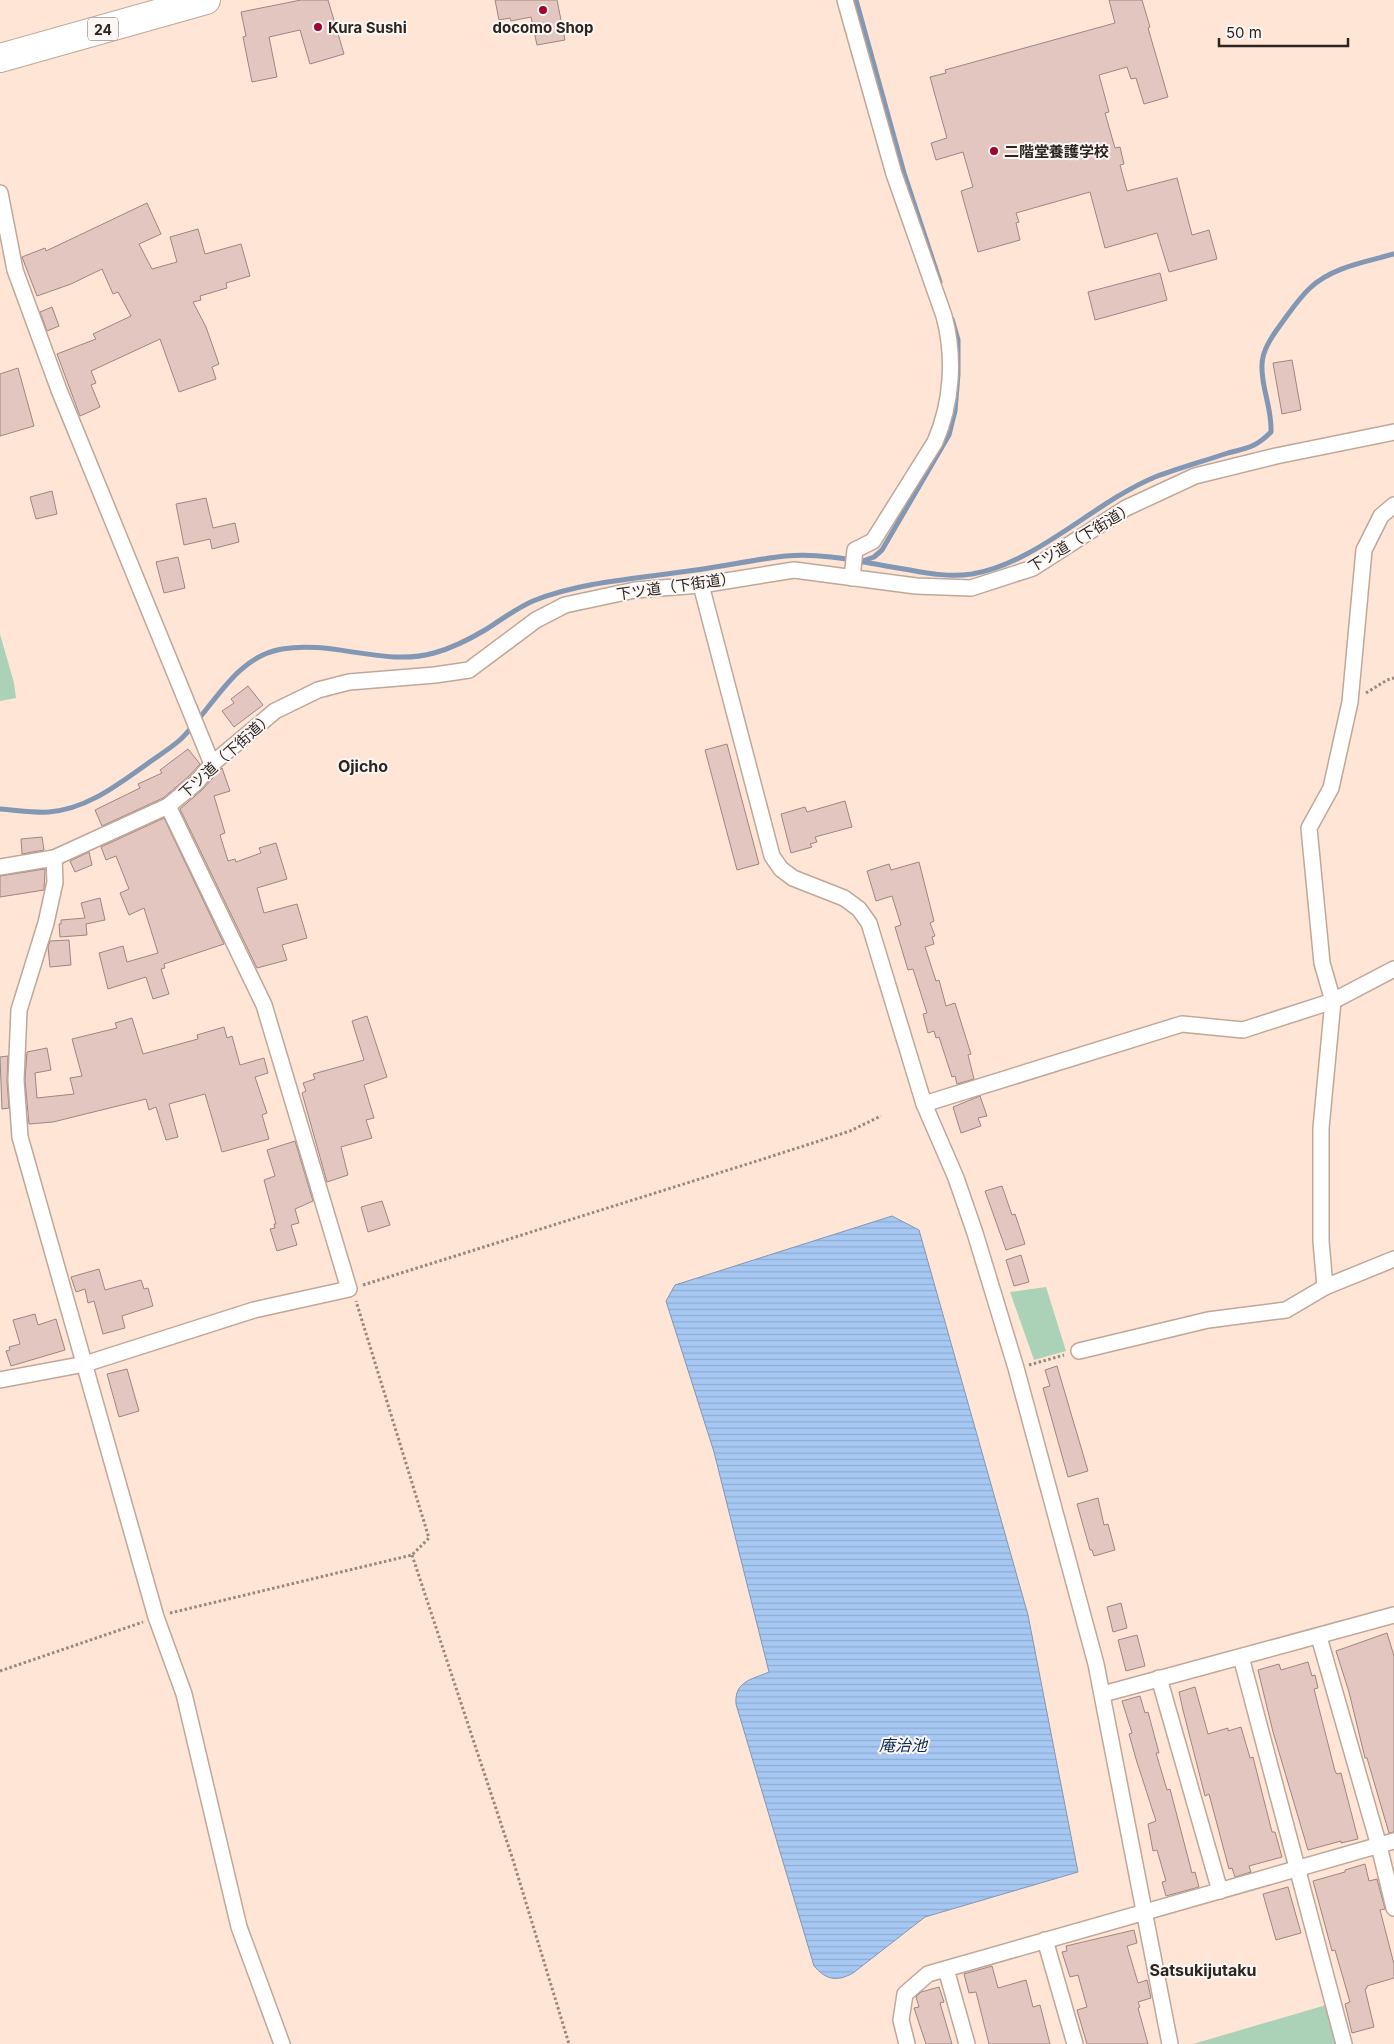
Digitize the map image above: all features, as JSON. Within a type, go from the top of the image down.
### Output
[{"type":"highway","name":"24","points":[[0,58],[206,0]]},
{"type":"street","points":[[845,0],[894,174],[944,316],[950,336],[951,352],[948,405],[943,425],[935,442],[876,537],[867,546],[855,550],[852,578]]},
{"type":"street","points":[[0,193],[15,270],[59,390],[212,764]]},
{"type":"street","name":"下ツ道（下街道）","points":[[0,867],[54,858],[168,806],[196,783],[212,764],[275,710],[318,690],[349,682],[435,675],[468,670],[536,620],[565,605],[635,590],[701,585],[794,570],[916,586],[971,588],[1033,568],[1126,508],[1196,476],[1276,456],[1394,432]]},
{"type":"street","points":[[1324,1287],[1321,1241],[1321,1128],[1333,1001],[1322,963],[1309,828],[1331,788],[1350,702],[1364,550],[1381,516],[1394,505]]},
{"type":"street","points":[[701,585],[772,856],[781,869],[793,878],[844,898],[859,909],[869,923],[924,1104],[967,1206],[1016,1368],[1103,1694],[1170,2044]]},
{"type":"street","points":[[0,1380],[85,1364],[254,1310],[349,1289],[264,1005],[168,806]]},
{"type":"street","points":[[54,858],[55,882],[46,923],[19,1010],[16,1080],[20,1137],[156,1617],[184,1694],[239,1927],[282,2044]]},
{"type":"street","points":[[924,1104],[1182,1024],[1243,1030],[1333,1001],[1394,969]]},
{"type":"street","points":[[1079,1351],[1208,1320],[1286,1310],[1324,1287],[1394,1260]]},
{"type":"street","points":[[1103,1694],[1319,1637],[1394,1615]]},
{"type":"street","points":[[1319,1637],[1379,1846],[1394,1908]]},
{"type":"street","points":[[1241,1657],[1344,2044]]},
{"type":"street","points":[[1159,1678],[1220,1891]]},
{"type":"street","points":[[907,2044],[901,2020],[905,1994],[928,1974],[1394,1841]]},
{"type":"street","points":[[1045,1940],[1075,2044]]},
{"type":"street","points":[[946,1969],[967,2044]]},
{"type":"path","points":[[1350,702],[1387,680],[1394,678]]},
{"type":"path","points":[[0,1671],[156,1617],[412,1555],[429,1538],[356,1300],[349,1289],[850,1131],[881,1116]]},
{"type":"path","points":[[1016,1368],[1079,1351]]},
{"type":"path","points":[[412,1555],[513,1860],[569,2044]]},
{"type":"green space","points":[[0,634],[14,683],[16,698],[0,701]]},
{"type":"green space","points":[[1046,1287],[1066,1351],[1034,1360],[1010,1292]]},
{"type":"green space","points":[[1326,2005],[1336,2044],[1193,2044]]},
{"type":"water","name":"庵治池","points":[[892,1216],[919,1230],[1028,1615],[1078,1872],[925,1917],[853,1973],[842,1978],[832,1978],[818,1971],[814,1966],[736,1704],[736,1696],[741,1686],[751,1679],[769,1672],[714,1452],[666,1301],[675,1285]]},
{"type":"building","points":[[301,0],[328,0],[344,54],[310,64],[300,30],[269,37],[277,77],[252,82],[243,37],[246,36],[241,12]]},
{"type":"building","points":[[495,0],[557,0],[565,40],[537,45],[531,17],[511,21],[510,18],[499,20]]},
{"type":"building","points":[[1109,0],[1142,0],[1168,97],[1144,104],[1136,78],[1131,79],[1127,67],[1099,75],[1109,112],[1105,113],[1115,148],[1120,147],[1124,164],[1120,165],[1127,191],[1177,178],[1192,235],[1209,230],[1217,259],[1169,272],[1157,233],[1105,248],[1090,192],[1016,213],[1019,222],[1016,223],[1020,240],[978,252],[961,191],[973,187],[963,152],[936,160],[931,143],[947,138],[930,77],[946,73],[945,70],[1115,23]]},
{"type":"building","points":[[147,203],[161,234],[139,244],[152,269],[177,262],[170,237],[198,229],[205,254],[241,244],[250,276],[226,283],[227,288],[200,296],[201,300],[193,302],[206,327],[219,364],[212,367],[216,379],[179,392],[160,339],[91,371],[96,383],[91,385],[100,407],[80,416],[57,354],[96,339],[93,334],[131,316],[118,292],[113,294],[102,269],[71,284],[37,296],[22,257],[45,248],[46,251]]},
{"type":"building","points":[[1160,273],[1167,300],[1095,320],[1088,292]]},
{"type":"building","points":[[52,307],[59,326],[47,331],[40,312]]},
{"type":"building","points":[[1292,360],[1301,410],[1282,414],[1273,363]]},
{"type":"building","points":[[18,368],[34,426],[0,436],[0,374]]},
{"type":"building","points":[[52,491],[57,514],[36,519],[30,497]]},
{"type":"building","points":[[206,498],[213,528],[235,523],[239,542],[212,549],[210,539],[184,545],[176,504]]},
{"type":"building","points":[[178,557],[185,588],[164,593],[156,562]]},
{"type":"building","points":[[248,686],[263,705],[234,727],[222,711],[234,703],[231,699]]},
{"type":"building","points":[[727,744],[759,864],[737,870],[705,750]]},
{"type":"building","points":[[188,749],[200,764],[189,776],[163,798],[102,826],[95,810],[140,788],[138,784],[162,773],[160,770]]},
{"type":"building","points":[[222,768],[230,791],[214,796],[225,833],[220,835],[228,861],[235,859],[236,862],[261,853],[259,848],[276,843],[287,879],[257,888],[264,913],[297,904],[307,938],[282,945],[287,960],[257,968],[180,809],[202,790]]},
{"type":"building","points":[[845,801],[852,827],[815,837],[817,842],[810,844],[812,847],[791,853],[781,814],[805,807],[807,812]]},
{"type":"building","points":[[164,818],[224,944],[164,964],[165,968],[161,969],[169,994],[153,999],[146,977],[108,989],[99,953],[123,946],[127,962],[158,953],[144,908],[129,915],[120,893],[129,889],[116,856],[106,860],[101,847]]},
{"type":"building","points":[[42,837],[44,850],[22,854],[21,839]]},
{"type":"building","points":[[89,852],[92,865],[75,872],[70,861]]},
{"type":"building","points":[[919,862],[934,921],[930,923],[935,936],[932,937],[934,944],[925,947],[936,981],[939,980],[946,1006],[955,1003],[971,1054],[968,1055],[974,1079],[957,1084],[955,1076],[952,1077],[939,1037],[936,1038],[934,1031],[928,1033],[923,1014],[927,1013],[913,969],[908,970],[895,927],[901,925],[892,896],[876,901],[867,871],[889,864],[891,870]]},
{"type":"building","points":[[45,869],[44,890],[0,897],[0,876]]},
{"type":"building","points":[[100,898],[105,920],[86,924],[87,935],[60,937],[59,924],[61,924],[61,920],[85,918],[81,903]]},
{"type":"building","points":[[69,940],[71,965],[50,967],[48,947],[50,941]]},
{"type":"building","points":[[367,1016],[387,1077],[364,1085],[374,1118],[366,1120],[372,1138],[341,1147],[348,1175],[327,1182],[302,1093],[306,1091],[303,1083],[315,1079],[313,1074],[364,1060],[352,1021]]},
{"type":"building","points":[[132,1018],[143,1054],[198,1039],[197,1035],[224,1027],[227,1038],[232,1036],[240,1065],[264,1058],[268,1073],[255,1077],[267,1113],[262,1115],[269,1139],[222,1152],[205,1094],[169,1104],[178,1137],[166,1140],[156,1107],[149,1110],[146,1099],[53,1122],[29,1124],[25,1080],[27,1052],[47,1048],[51,1070],[35,1073],[37,1098],[74,1094],[70,1078],[82,1076],[72,1039],[117,1028],[115,1023]]},
{"type":"building","points":[[8,1056],[9,1108],[2,1109],[0,1057]]},
{"type":"building","points":[[980,1096],[987,1116],[978,1118],[981,1126],[961,1133],[953,1107]]},
{"type":"building","points":[[295,1141],[313,1201],[295,1209],[299,1223],[291,1225],[297,1245],[277,1251],[270,1229],[275,1228],[274,1224],[276,1224],[264,1180],[275,1176],[267,1150]]},
{"type":"building","points":[[1002,1186],[1012,1215],[1015,1214],[1025,1244],[1006,1250],[985,1191]]},
{"type":"building","points":[[382,1201],[390,1225],[368,1232],[361,1207]]},
{"type":"building","points":[[1021,1255],[1029,1282],[1014,1286],[1006,1260]]},
{"type":"building","points":[[99,1269],[105,1290],[141,1280],[144,1289],[148,1288],[153,1306],[122,1316],[125,1328],[103,1334],[94,1301],[88,1303],[85,1289],[76,1292],[71,1277]]},
{"type":"building","points":[[35,1314],[38,1325],[56,1319],[65,1350],[11,1366],[6,1351],[10,1350],[9,1347],[20,1344],[13,1320]]},
{"type":"building","points":[[1057,1366],[1088,1471],[1068,1477],[1043,1388],[1050,1386],[1045,1370]]},
{"type":"building","points":[[127,1369],[139,1411],[119,1417],[107,1374]]},
{"type":"building","points":[[1098,1498],[1104,1525],[1108,1524],[1115,1550],[1094,1556],[1092,1550],[1090,1550],[1077,1504]]},
{"type":"building","points":[[1121,1603],[1127,1628],[1113,1632],[1107,1607]]},
{"type":"building","points":[[1387,1633],[1394,1656],[1394,1832],[1389,1833],[1367,1758],[1365,1758],[1349,1692],[1336,1651]]},
{"type":"building","points":[[1137,1635],[1145,1666],[1126,1671],[1118,1640]]},
{"type":"building","points":[[1308,1662],[1312,1676],[1315,1675],[1318,1688],[1314,1689],[1335,1771],[1337,1774],[1341,1773],[1358,1839],[1341,1843],[1341,1841],[1308,1850],[1273,1732],[1258,1670],[1279,1664],[1281,1670]]},
{"type":"building","points":[[1195,1687],[1208,1734],[1228,1728],[1228,1731],[1241,1727],[1250,1758],[1253,1757],[1272,1832],[1275,1832],[1282,1857],[1249,1866],[1251,1872],[1235,1877],[1232,1868],[1229,1869],[1209,1794],[1205,1796],[1179,1692]]},
{"type":"building","points":[[1140,1696],[1145,1713],[1148,1712],[1159,1753],[1156,1753],[1167,1790],[1170,1789],[1192,1873],[1195,1872],[1199,1887],[1166,1896],[1162,1882],[1166,1881],[1157,1850],[1153,1851],[1148,1824],[1156,1821],[1136,1759],[1129,1734],[1132,1733],[1122,1701]]},
{"type":"building","points":[[1365,1864],[1369,1881],[1377,1879],[1385,1909],[1380,1910],[1394,1964],[1394,1978],[1367,1986],[1365,1989],[1374,2027],[1352,2033],[1345,2004],[1350,2002],[1335,1950],[1332,1951],[1313,1881]]},
{"type":"building","points":[[1288,1887],[1301,1933],[1276,1940],[1263,1894]]},
{"type":"building","points":[[1134,1930],[1137,1943],[1127,1946],[1138,1983],[1147,1980],[1151,1998],[1138,2002],[1148,2044],[1087,2044],[1077,2010],[1087,2007],[1078,1975],[1070,1977],[1062,1952],[1067,1951],[1066,1946]]},
{"type":"building","points":[[992,1966],[998,1988],[1026,1980],[1033,2007],[1040,2005],[1050,2044],[989,2044],[976,1992],[969,1993],[964,1974]]},
{"type":"building","points":[[939,1987],[944,2002],[940,2003],[952,2044],[926,2044],[914,2008],[919,2007],[916,1997],[921,1992]]},
{"type":"waterway","points":[[856,0],[904,173],[940,282]]},
{"type":"waterway","points":[[0,809],[49,812],[76,806],[101,795],[181,739],[193,727],[225,685],[250,662],[265,654],[282,649],[320,648],[397,657],[434,653],[467,640],[526,604],[552,594],[613,581],[786,556],[832,557],[925,573],[948,575],[972,574],[996,568],[1042,545],[1132,488],[1155,477],[1248,448],[1263,439],[1271,432],[1271,423],[1263,382],[1262,359],[1268,343],[1278,328],[1302,296],[1328,275],[1350,266],[1394,254]]},
{"type":"waterway","points":[[860,562],[874,557],[882,550],[949,435],[955,411],[958,374],[958,340],[952,319]]},
{"type":"place","name":"docomo Shop","points":[[543,10]]},
{"type":"place","name":"Kura Sushi","points":[[318,27]]},
{"type":"place","name":"二階堂養護学校","points":[[994,151]]},
{"type":"district","name":"Ojicho","points":[[363,766]]},
{"type":"district","name":"Satsukijutaku","points":[[1203,1970]]}]
